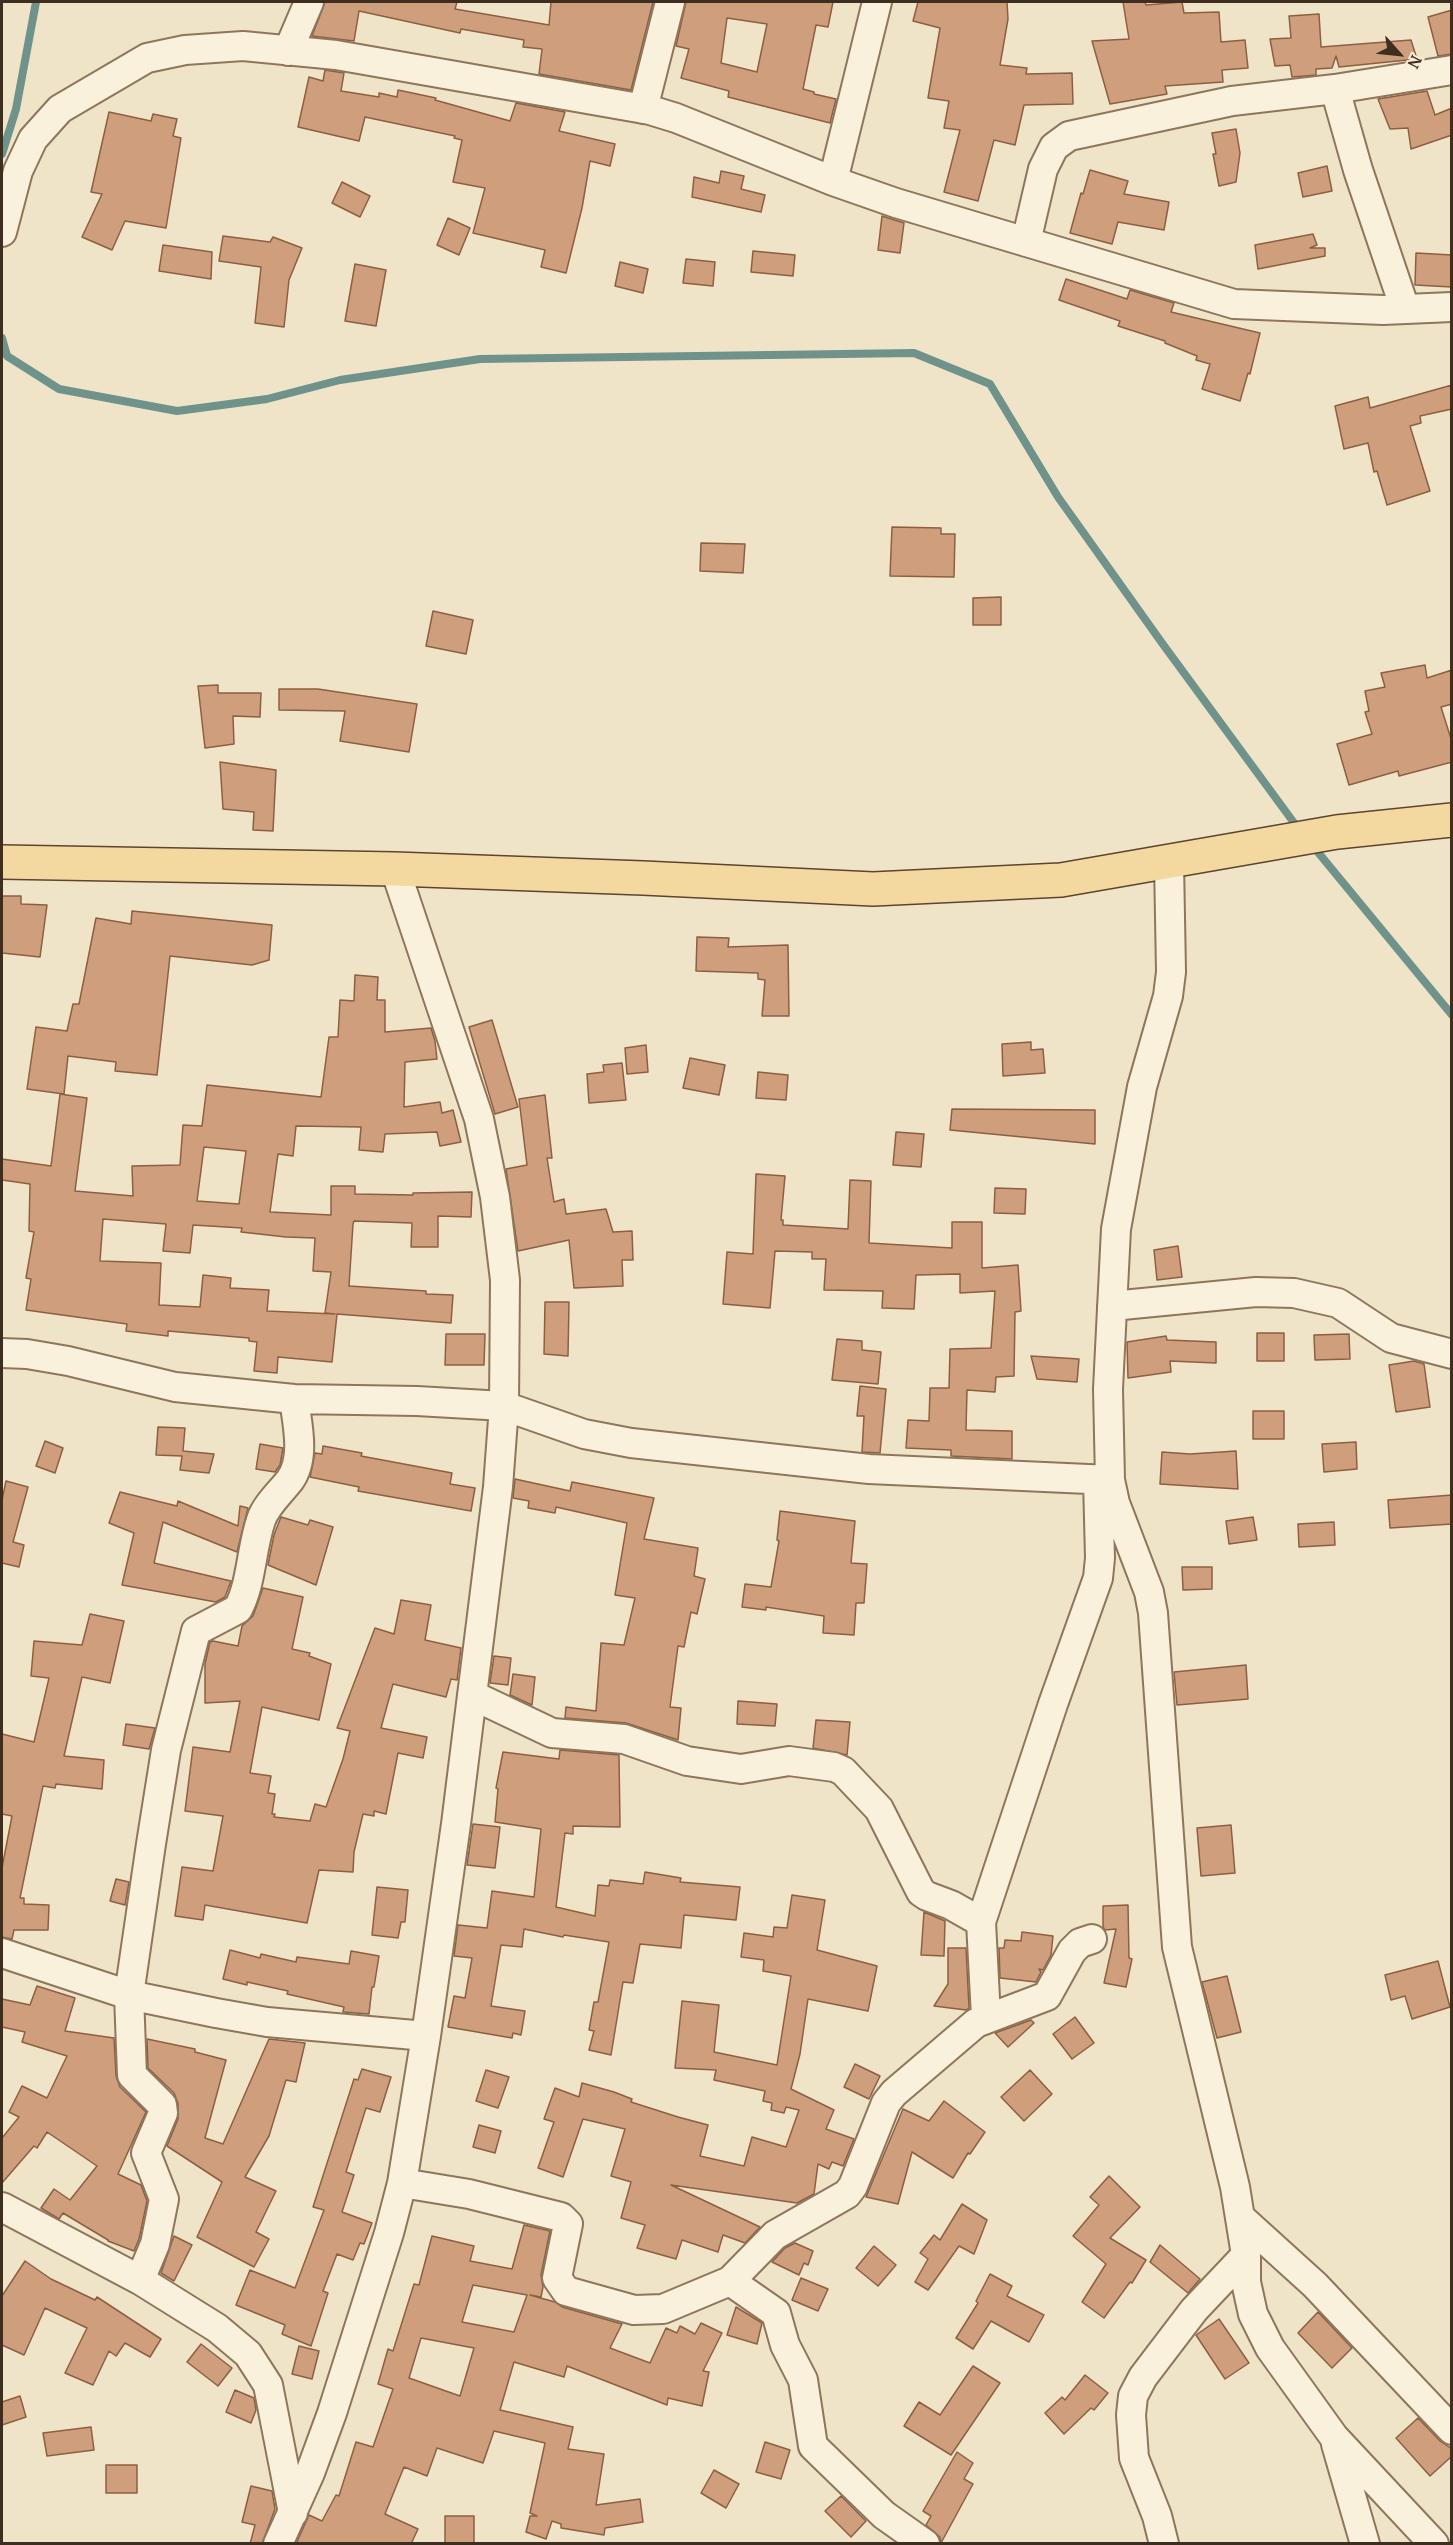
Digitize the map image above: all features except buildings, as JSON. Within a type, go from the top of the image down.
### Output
[{"type":"main road","points":[[2,862],[395,870],[643,878],[873,889],[1061,880],[1338,832],[1452,820]]},
{"type":"street","points":[[288,51],[309,2]]},
{"type":"street","points":[[643,109],[670,2]]},
{"type":"street","points":[[833,181],[877,2]]},
{"type":"street","points":[[2,232],[23,160],[33,139],[60,109],[147,58],[185,50],[243,46],[336,56],[643,109],[676,118],[833,181],[896,203],[1234,304],[1383,310],[1452,307]]},
{"type":"street","points":[[1026,242],[1043,169],[1054,147],[1069,136],[1232,101],[1335,89],[1452,70]]},
{"type":"street","points":[[1335,89],[1358,170],[1405,309]]},
{"type":"street","points":[[986,2017],[981,1922],[1053,1704],[1098,1578],[1116,1229],[1142,1087],[1168,996],[1171,972],[1169,862]]},
{"type":"street","points":[[278,2544],[293,2513],[332,2413],[389,2233],[402,2182],[426,2036],[472,1695],[498,1487],[504,1406],[505,1280],[495,1197],[479,1119],[395,870]]},
{"type":"street","points":[[1112,1306],[1256,1292],[1294,1293],[1338,1303],[1391,1338],[1452,1354]]},
{"type":"street","points":[[2,1353],[27,1354],[68,1361],[176,1387],[294,1399],[417,1401],[504,1406],[584,1434],[631,1443],[869,1469],[1104,1480]]},
{"type":"street","points":[[140,2280],[155,2244],[164,2199],[146,2153],[163,2113],[162,2105],[132,2075],[129,1995],[166,1750],[196,1631],[238,1609],[243,1600],[261,1520],[292,1477],[298,1458],[299,1438],[294,1399]]},
{"type":"street","points":[[1104,1480],[1149,1592],[1153,1613],[1177,1947],[1220,2118],[1240,2217],[1246,2254],[1246,2282],[1252,2314],[1270,2348],[1334,2437],[1434,2544]]},
{"type":"street","points":[[472,1695],[552,1733],[624,1739],[687,1761],[741,1768],[789,1761],[834,1767],[843,1771],[879,1809],[921,1892],[981,1922]]},
{"type":"street","points":[[402,2182],[469,2194],[565,2220],[568,2224],[557,2278],[566,2291],[634,2310],[648,2311],[676,2305],[730,2281],[776,2235],[847,2194],[853,2186],[886,2103],[894,2093],[976,2023],[986,2017],[1041,2000],[1047,1996],[1072,1951],[1080,1943],[1092,1939]]},
{"type":"street","points":[[2,1953],[129,1995],[267,2022],[426,2036]]},
{"type":"street","points":[[2,2207],[140,2280],[218,2328],[248,2354],[268,2385],[293,2513]]},
{"type":"street","points":[[1240,2217],[1315,2285],[1452,2430]]},
{"type":"street","points":[[1164,2544],[1134,2458],[1131,2415],[1133,2396],[1143,2377],[1194,2310],[1246,2254]]},
{"type":"street","points":[[730,2281],[776,2313],[780,2319],[786,2346],[803,2380],[813,2446],[884,2515],[925,2544]]},
{"type":"street","points":[[1334,2437],[1365,2544]]},
{"type":"waterway","points":[[2,154],[16,109],[36,2]]},
{"type":"waterway","points":[[2,338],[7,356],[59,389],[177,411],[267,399],[340,380],[480,359],[914,353],[990,384],[1058,497],[1300,831]]},
{"type":"waterway","points":[[1312,845],[1452,1015]]}]
